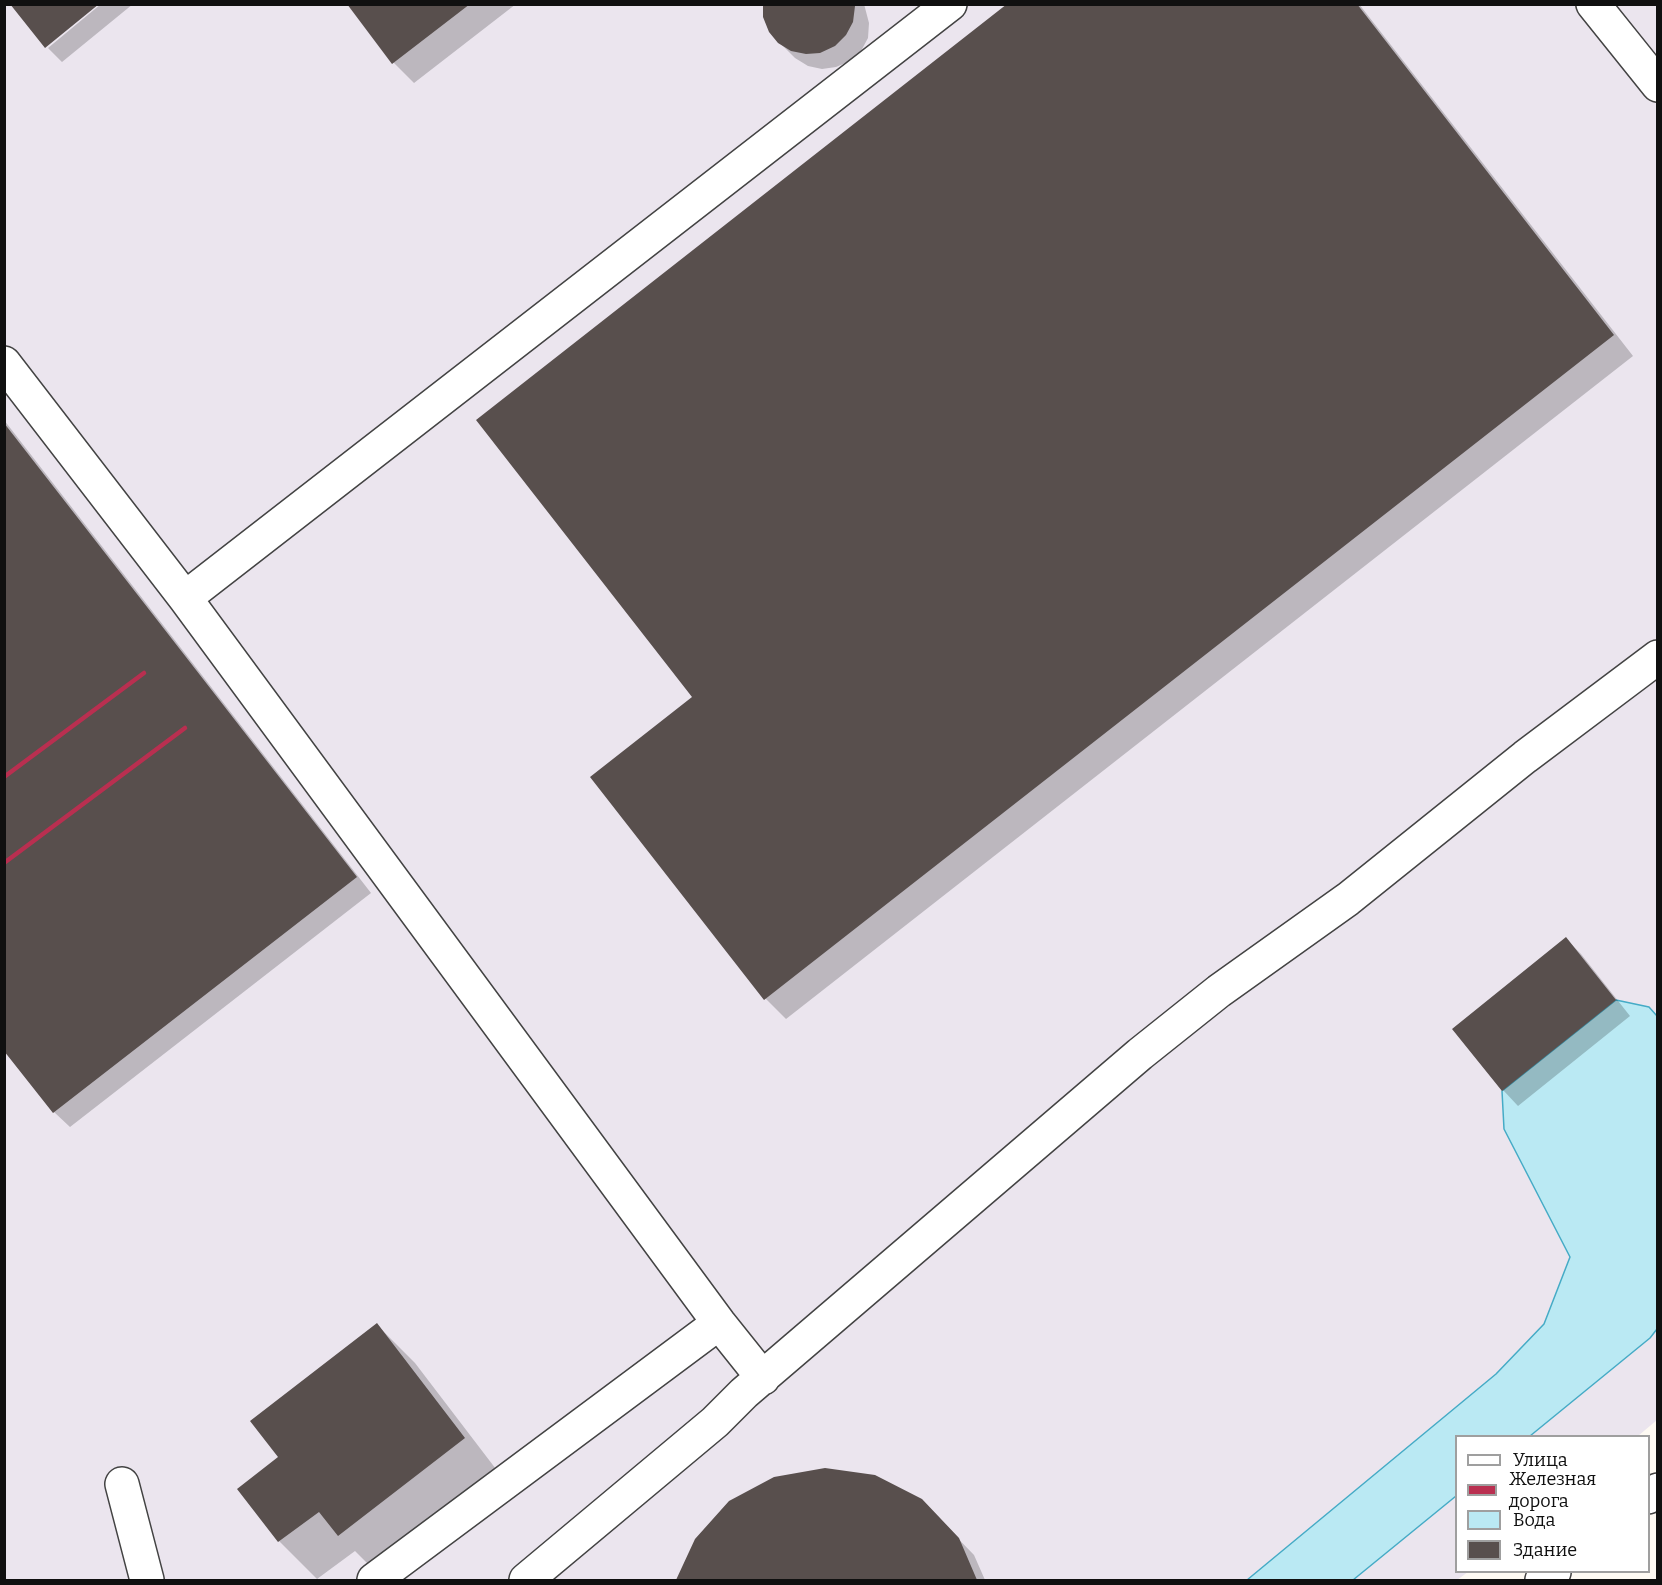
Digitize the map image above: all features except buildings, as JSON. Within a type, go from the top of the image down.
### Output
[{"type":"street","points":[[184,598],[951,4]]},
{"type":"street","points":[[1593,4],[1658,85]]},
{"type":"street","points":[[4,363],[184,598],[719,1323],[763,1378]]},
{"type":"street","points":[[526,1581],[706,1429],[1140,1054],[1219,991],[1348,899],[1525,757],[1658,657]]},
{"type":"street","points":[[374,1581],[719,1323]]},
{"type":"street","points":[[122,1484],[147,1581]]},
{"type":"shaded area","points":[[5,5],[1657,5],[1657,1420],[1639,1435],[1455,1435],[1455,1573],[1467,1573],[1457,1580],[5,1580]]},
{"type":"water","points":[[1616,1000],[1649,1007],[1657,1016],[1657,1329],[1650,1338],[1531,1435],[1455,1435],[1455,1497],[1353,1580],[1247,1580],[1496,1374],[1544,1324],[1570,1257],[1504,1129],[1502,1091]]},
{"type":"railway","points":[[4,777],[144,673]]},
{"type":"railway","points":[[4,863],[185,728]]}]
